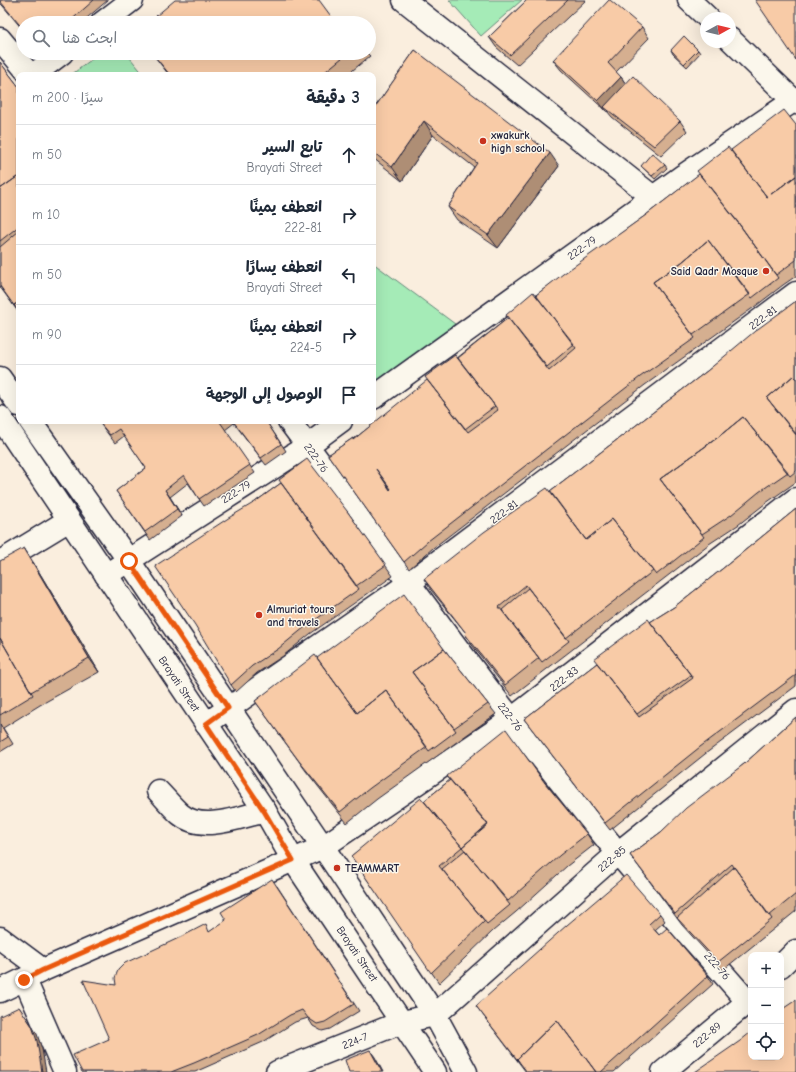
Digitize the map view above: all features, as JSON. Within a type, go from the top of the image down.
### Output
[{"type":"street","points":[[111,16],[132,0]]},
{"type":"street","points":[[404,0],[653,198]]},
{"type":"street","points":[[689,0],[702,12]]},
{"type":"street","points":[[0,39],[16,58]]},
{"type":"street","points":[[736,45],[795,101]]},
{"type":"street","points":[[18,60],[28,72]]},
{"type":"street","points":[[35,72],[52,60]]},
{"type":"street","name":"222-79","points":[[376,396],[653,198],[795,101]]},
{"type":"street","name":"222-81","points":[[206,724],[408,584],[796,293]]},
{"type":"street","points":[[0,378],[16,401]]},
{"type":"street","name":"Brayati Street","points":[[0,417],[264,811],[293,860],[435,1072]]},
{"type":"street","points":[[32,424],[129,561],[323,847],[435,1015],[466,1072]]},
{"type":"street","name":"222-76","points":[[290,424],[408,584],[618,853],[748,997]]},
{"type":"street","name":"222-79","points":[[106,575],[307,446],[337,424]]},
{"type":"street","name":"222-83","points":[[0,991],[323,847],[512,719],[796,499]]},
{"type":"street","points":[[0,562],[69,520]]},
{"type":"street","name":"222-85","points":[[435,1015],[618,853],[796,710]]},
{"type":"street","points":[[158,791],[181,815],[198,822],[214,823],[264,811]]},
{"type":"street","points":[[0,938],[34,975],[64,1072]]},
{"type":"street","points":[[784,963],[796,951]]},
{"type":"street","points":[[784,980],[796,973]]},
{"type":"street","name":"222-89","points":[[663,1072],[748,1001]]},
{"type":"street","name":"224-7","points":[[277,1072],[402,1022],[435,1015]]},
{"type":"green space","points":[[449,0],[522,0],[481,36]]},
{"type":"green space","points":[[91,60],[132,60],[142,72],[75,72]]},
{"type":"green space","points":[[376,265],[455,324],[376,389]]},
{"type":"building","points":[[94,0],[76,16],[16,16],[16,20],[0,1]]},
{"type":"building","points":[[175,0],[319,0],[331,16],[156,16]]},
{"type":"building","points":[[527,0],[568,0],[510,55],[489,37]]},
{"type":"building","points":[[609,0],[642,27],[608,63],[621,77],[598,101],[553,60]]},
{"type":"building","points":[[755,0],[796,0],[796,60]]},
{"type":"building","points":[[684,36],[698,50],[684,64],[671,50]]},
{"type":"building","points":[[415,50],[550,153],[488,235],[448,207],[477,163],[424,121],[392,167],[376,154],[376,106]]},
{"type":"building","points":[[158,60],[339,60],[325,72],[168,72]]},
{"type":"building","points":[[0,62],[16,83],[16,178],[0,189]]},
{"type":"building","points":[[633,76],[680,121],[654,146],[604,107]]},
{"type":"building","points":[[784,110],[796,125],[796,176],[767,197],[731,150]]},
{"type":"building","points":[[728,147],[767,197],[796,176],[796,260],[776,275],[737,221],[697,171]]},
{"type":"building","points":[[652,153],[665,165],[652,176],[641,166]]},
{"type":"building","points":[[699,174],[739,224],[778,278],[752,298],[708,240],[682,262],[653,282],[695,338],[640,377],[428,541],[404,562],[328,455],[353,438],[353,440],[373,424],[376,424],[376,421],[427,380],[468,432],[498,410],[458,358],[508,318],[549,371],[576,348],[536,295],[646,215]],"holes":[[[376,469],[391,489],[390,490]]]},
{"type":"building","points":[[16,178],[16,228],[0,241],[0,189]]},
{"type":"building","points":[[16,234],[15,307],[0,286],[0,247]]},
{"type":"building","points":[[708,240],[750,294],[693,335],[653,282],[682,262]]},
{"type":"building","points":[[533,292],[574,344],[547,367],[506,315]]},
{"type":"building","points":[[796,301],[796,379],[793,376],[767,398],[796,435],[796,471],[790,476],[743,417],[717,438],[660,479],[704,537],[656,575],[612,519],[586,540],[550,491],[707,371],[755,331]]},
{"type":"building","points":[[455,355],[495,406],[465,429],[425,377]]},
{"type":"building","points":[[793,376],[796,379],[796,434],[767,398]]},
{"type":"building","points":[[743,417],[788,472],[759,492],[731,515],[702,534],[660,479],[717,438]]},
{"type":"building","points":[[101,424],[221,424],[250,465],[199,499],[184,475],[165,490],[177,509],[145,532],[116,491],[146,468],[119,429],[110,435]]},
{"type":"building","points":[[235,424],[268,424],[281,444],[261,458]]},
{"type":"building","points":[[307,459],[386,565],[356,586],[279,480]]},
{"type":"building","points":[[281,483],[359,589],[305,627],[278,649],[252,666],[231,685],[195,625],[155,566],[255,502]]},
{"type":"building","points":[[547,488],[586,540],[612,519],[653,571],[566,638],[526,585],[499,607],[539,658],[505,685],[424,579],[484,532]]},
{"type":"building","points":[[796,509],[796,675],[700,747],[605,823],[524,719],[597,663],[639,717],[693,678],[650,622],[674,607]]},
{"type":"building","points":[[24,548],[89,658],[31,692],[0,638],[0,561]]},
{"type":"building","points":[[528,588],[569,641],[542,662],[502,610]]},
{"type":"building","points":[[404,594],[444,649],[412,672],[456,731],[429,751],[386,690],[357,713],[317,658]]},
{"type":"building","points":[[648,619],[691,675],[637,714],[594,659]]},
{"type":"building","points":[[0,638],[33,695],[0,715]]},
{"type":"building","points":[[444,649],[488,704],[454,728],[412,672]]},
{"type":"building","points":[[315,655],[357,713],[386,690],[427,747],[370,788],[340,812],[299,761],[255,701]]},
{"type":"building","points":[[796,717],[796,894],[769,916],[732,864],[675,914],[630,855],[661,832],[686,808],[744,764]]},
{"type":"building","points":[[0,724],[8,737],[0,742]]},
{"type":"building","points":[[506,729],[545,783],[587,834],[560,855],[508,901],[462,847],[488,824],[447,776]]},
{"type":"building","points":[[450,780],[488,825],[462,847],[424,801]]},
{"type":"building","points":[[421,798],[462,847],[439,866],[485,921],[431,973],[351,856]]},
{"type":"building","points":[[465,850],[510,905],[487,924],[442,869]]},
{"type":"building","points":[[734,867],[772,919],[718,962],[677,918]]},
{"type":"building","points":[[626,875],[660,914],[649,924],[659,935],[667,928],[708,976],[601,1072],[596,1072],[557,1020],[517,1059],[519,1062],[476,1006]]},
{"type":"building","points":[[272,879],[354,1004],[325,1022],[317,1024],[308,1018],[302,1010],[290,1015],[258,1035],[171,1072],[82,1072],[73,1055],[109,1039],[83,980],[116,985],[115,978],[118,970],[125,963],[206,924],[209,932],[226,920],[221,912]]},
{"type":"building","points":[[796,1000],[796,1072],[695,1072],[748,1034],[748,1060],[784,1060],[784,1008]]},
{"type":"building","points":[[19,1007],[32,1026],[37,1041],[42,1072],[0,1072],[0,1016]]},
{"type":"building","points":[[557,1020],[596,1072],[527,1072],[517,1059]]},
{"type":"building","points":[[370,1050],[382,1072],[349,1072],[345,1060]]},
{"type":"place","name":"xwakurk high school","points":[[483,141]]},
{"type":"place","name":"Said Qadr Mosque","points":[[766,271]]},
{"type":"place","name":"Almuriat tours and travels","points":[[259,615]]},
{"type":"place","name":"TEAMMART","points":[[337,868]]},
{"type":"route","points":[[24,980],[43,970],[293,860],[264,811],[206,724],[228,708],[129,561]]}]
